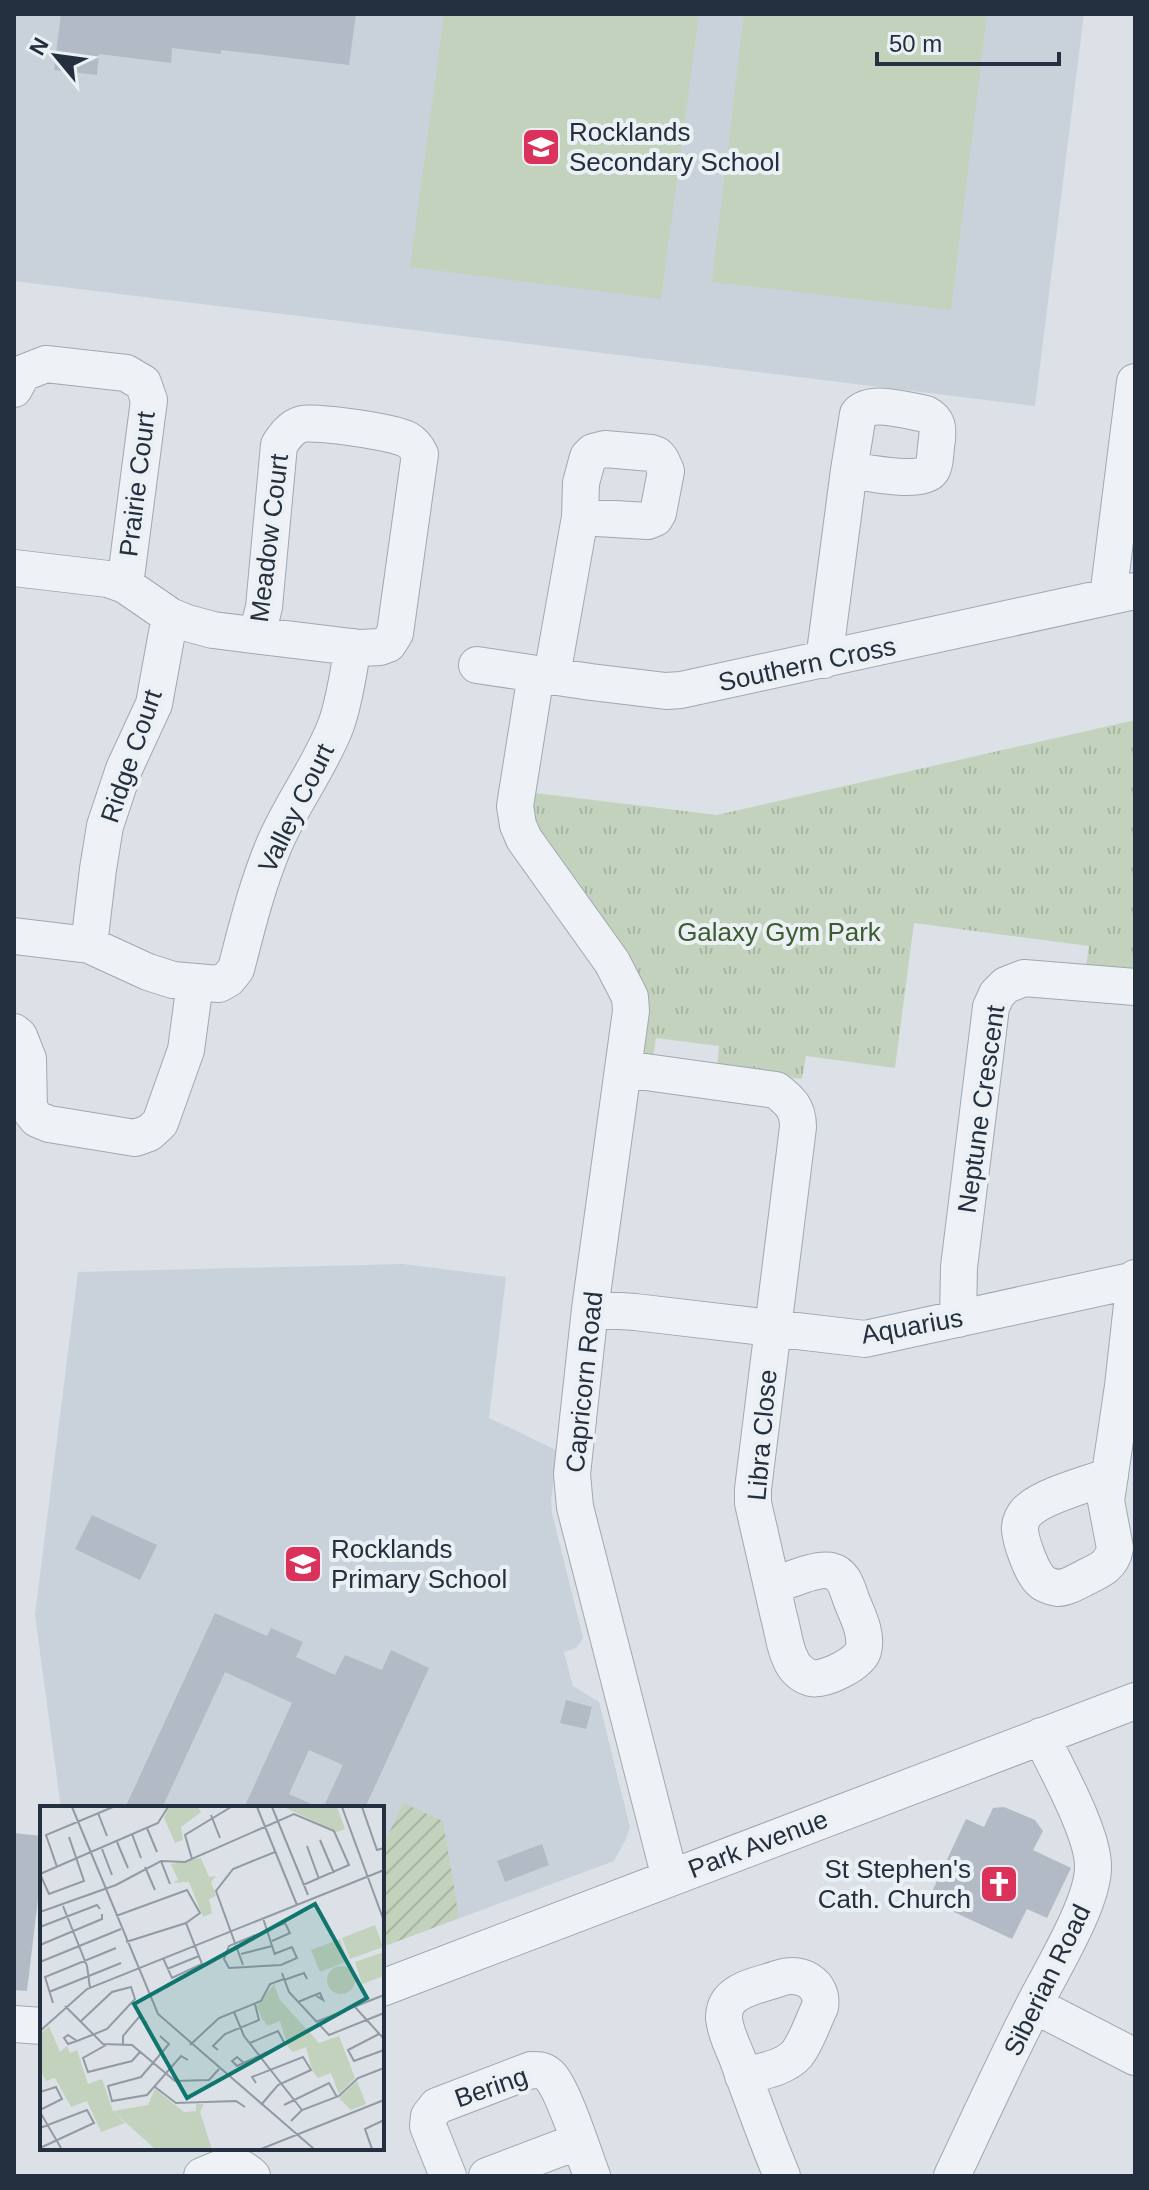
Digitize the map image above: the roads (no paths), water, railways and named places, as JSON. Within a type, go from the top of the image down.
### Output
[{"type":"street","name":"Prairie Court","points":[[14,389],[23,373],[46,364],[126,373],[143,383],[149,400],[125,585]]},
{"type":"street","points":[[1122,594],[1135,382]]},
{"type":"street","name":"Meadow Court","points":[[257,635],[264,607],[279,445],[288,432],[299,425],[313,423],[395,434],[409,440],[420,454],[395,633],[388,644],[380,647],[353,647]]},
{"type":"street","points":[[824,660],[849,470]]},
{"type":"street","name":"Capricorn Road","points":[[580,517],[515,806],[524,839],[612,962],[630,997],[624,1069],[590,1309],[572,1474],[575,1507],[670,1878]]},
{"type":"street","points":[[14,568],[108,579],[125,585],[170,616],[213,630],[353,647]]},
{"type":"street","name":"Southern Cross","points":[[477,665],[666,691],[681,690],[1122,594]]},
{"type":"street","name":"Ridge Court","points":[[89,945],[105,826],[124,769],[154,704],[170,616]]},
{"type":"street","name":"Valley Court","points":[[195,983],[219,984],[236,969],[259,884],[275,843],[336,725],[353,647]]},
{"type":"street","points":[[14,936],[89,945],[148,972],[195,983],[182,1063],[160,1123],[143,1137],[78,1129],[37,1119],[29,1109],[28,1059],[19,1036],[14,1032]]},
{"type":"street","name":"Neptune Crescent","points":[[958,1319],[959,1267],[991,1007],[997,994],[1006,985],[1024,978],[1135,987]]},
{"type":"street","points":[[624,1069],[776,1090],[792,1102],[798,1115],[798,1127],[773,1330]]},
{"type":"street","points":[[1110,1476],[1135,1279]]},
{"type":"street","name":"Aquarius","points":[[590,1309],[865,1339],[1135,1279]]},
{"type":"street","name":"Libra Close","points":[[772,1586],[753,1496],[773,1330]]},
{"type":"street","name":"Park Avenue","points":[[384,1987],[1135,1701]]},
{"type":"street","name":"Siberian Road","points":[[952,2176],[1090,1892],[1094,1867],[1087,1836],[1041,1736]]},
{"type":"street","points":[[1034,2005],[1135,2057]]},
{"type":"street","points":[[14,2024],[40,2026]]},
{"type":"street","name":"Bering","points":[[448,2176],[428,2126],[432,2110],[531,2070],[545,2072],[551,2077],[592,2176]]},
{"type":"street","points":[[743,2076],[782,2176]]},
{"type":"street","points":[[487,2176],[579,2141]]},
{"type":"street","points":[[202,2176],[234,2166],[242,2167],[252,2176]]},
{"type":"place","name":"Rocklands Secondary School","points":[[541,147]]},
{"type":"place","name":"Rocklands Primary School","points":[[303,1564]]},
{"type":"place","name":"St Stephen's Cath. Church","points":[[999,1884]]},
{"type":"park label","name":"Galaxy Gym Park","points":[[779,932]]}]
